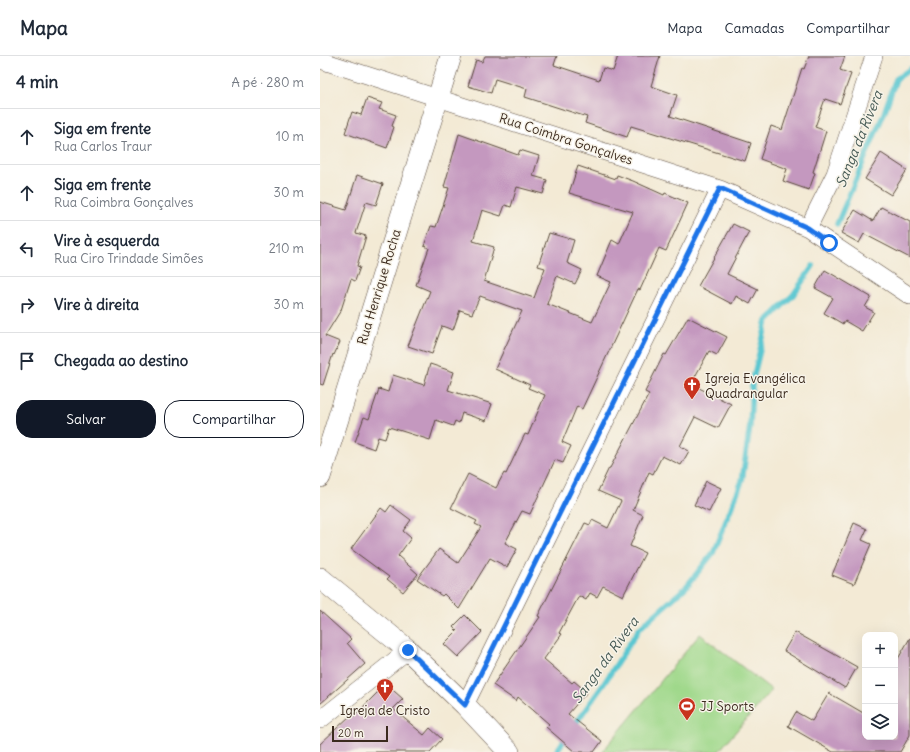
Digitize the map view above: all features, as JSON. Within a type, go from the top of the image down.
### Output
[{"type":"street","name":"Rua Henrique Rocha","points":[[320,477],[451,56]]},
{"type":"street","points":[[808,228],[835,174],[874,56]]},
{"type":"street","name":"Rua Coimbra Gonçalves","points":[[320,60],[720,188],[808,228],[910,296]]},
{"type":"street","points":[[465,705],[720,188]]},
{"type":"street","points":[[320,578],[408,650],[465,705],[509,752]]},
{"type":"street","points":[[320,720],[408,650]]},
{"type":"green space","name":"JJ Sports","points":[[700,634],[772,690],[718,752],[602,752]]},
{"type":"building","points":[[485,56],[557,56],[554,65],[599,80],[603,68],[613,71],[618,56],[660,56],[651,86],[677,95],[670,116],[751,143],[745,161],[631,126],[627,137],[585,123],[587,117],[525,97],[527,89],[495,79],[491,93],[468,86],[476,60],[482,62]]},
{"type":"building","points":[[809,56],[845,56],[840,70],[851,74],[840,104],[825,99],[815,127],[826,131],[809,190],[783,181],[787,169],[760,159],[771,126],[782,130],[802,68],[804,69]]},
{"type":"building","points":[[367,98],[382,103],[379,109],[396,115],[392,126],[394,127],[387,148],[345,133],[352,112],[361,115]]},
{"type":"building","points":[[459,134],[518,155],[520,150],[539,156],[533,176],[547,180],[543,194],[517,187],[511,207],[505,205],[501,216],[482,210],[473,241],[494,247],[484,281],[534,298],[545,268],[538,266],[549,233],[574,240],[567,263],[582,270],[575,284],[557,276],[547,304],[592,322],[611,282],[597,276],[612,240],[619,244],[633,212],[569,193],[578,166],[616,179],[617,175],[664,195],[665,193],[688,203],[666,251],[659,248],[640,290],[638,289],[582,409],[577,406],[562,442],[571,446],[563,463],[555,460],[530,514],[522,511],[505,543],[517,549],[507,567],[490,558],[459,609],[444,594],[442,596],[417,579],[439,549],[458,563],[481,527],[475,524],[477,521],[451,508],[468,474],[496,488],[504,473],[506,474],[525,434],[528,435],[545,395],[528,388],[530,385],[495,369],[522,311],[480,296],[472,314],[460,310],[453,330],[442,326],[432,354],[408,346],[430,291],[416,285],[429,248],[424,246],[431,226],[436,227],[449,188],[444,187]]},
{"type":"building","points":[[881,153],[907,170],[891,195],[865,179]]},
{"type":"building","points":[[357,175],[383,184],[376,205],[366,202],[356,233],[366,236],[357,266],[360,267],[355,281],[351,279],[341,310],[325,336],[340,342],[334,355],[333,354],[323,385],[320,384],[320,202],[346,210]]},
{"type":"building","points":[[881,207],[910,222],[910,258],[864,234],[859,243],[841,233],[855,210],[873,221]]},
{"type":"building","points":[[733,224],[749,232],[727,274],[758,289],[750,304],[736,296],[732,304],[698,286]]},
{"type":"building","points":[[825,270],[871,297],[865,307],[874,312],[862,331],[845,321],[843,324],[824,313],[833,298],[815,288]]},
{"type":"building","points":[[688,317],[727,337],[717,355],[709,351],[691,384],[731,404],[718,428],[695,417],[680,446],[689,451],[681,465],[662,456],[653,474],[649,472],[633,510],[643,515],[630,546],[645,553],[623,596],[603,586],[597,597],[590,593],[586,600],[579,596],[559,633],[562,634],[544,659],[572,683],[574,681],[587,692],[568,714],[602,741],[594,752],[575,752],[546,727],[549,724],[518,697],[516,701],[493,685],[540,617],[538,616],[585,523],[590,525],[592,520],[608,528],[621,501],[598,491],[649,394],[645,392],[664,354],[666,355]]},
{"type":"building","points":[[430,364],[454,372],[448,390],[492,404],[486,421],[462,413],[459,423],[455,421],[453,426],[436,420],[430,440],[389,427],[385,439],[378,437],[374,449],[355,442],[364,417],[369,419],[379,389],[388,392],[393,375],[424,385]]},
{"type":"building","points":[[706,481],[721,488],[709,512],[694,505]]},
{"type":"building","points":[[391,505],[411,520],[403,531],[411,538],[398,556],[418,574],[403,592],[387,579],[389,577],[351,549],[381,508],[386,512]]},
{"type":"building","points":[[854,523],[867,529],[862,540],[871,544],[854,584],[832,575]]},
{"type":"building","points":[[320,611],[351,639],[347,643],[365,664],[320,704]]},
{"type":"building","points":[[465,615],[482,632],[458,657],[444,644],[457,631],[453,627]]},
{"type":"building","points":[[795,632],[857,667],[845,688],[784,651]]},
{"type":"building","points":[[910,638],[910,735],[900,752],[833,752],[788,726],[796,712],[812,721],[829,693],[862,712],[862,740],[898,740],[898,659]]},
{"type":"building","points":[[386,684],[403,699],[393,709],[424,735],[430,728],[442,739],[430,752],[320,752],[320,744],[351,715],[353,717]]},
{"type":"waterway","name":"Sanga da Rivera","points":[[837,224],[884,113],[896,79],[910,69]]},
{"type":"waterway","name":"Sanga da Rivera","points":[[573,727],[603,685],[639,629],[686,587],[713,553],[742,481],[750,426],[752,383],[767,321],[793,295],[813,266]]},
{"type":"waterway","name":"Sanga da Rivera","points":[[556,752],[567,736]]},
{"type":"place","name":"Igreja Evangélica Quadrangular","points":[[692,400]]},
{"type":"place","name":"Igreja de Cristo","points":[[385,702]]},
{"type":"place","name":"JJ Sports","points":[[687,721]]},
{"type":"route","points":[[408,650],[465,705],[720,188],[808,228],[829,243]]}]
